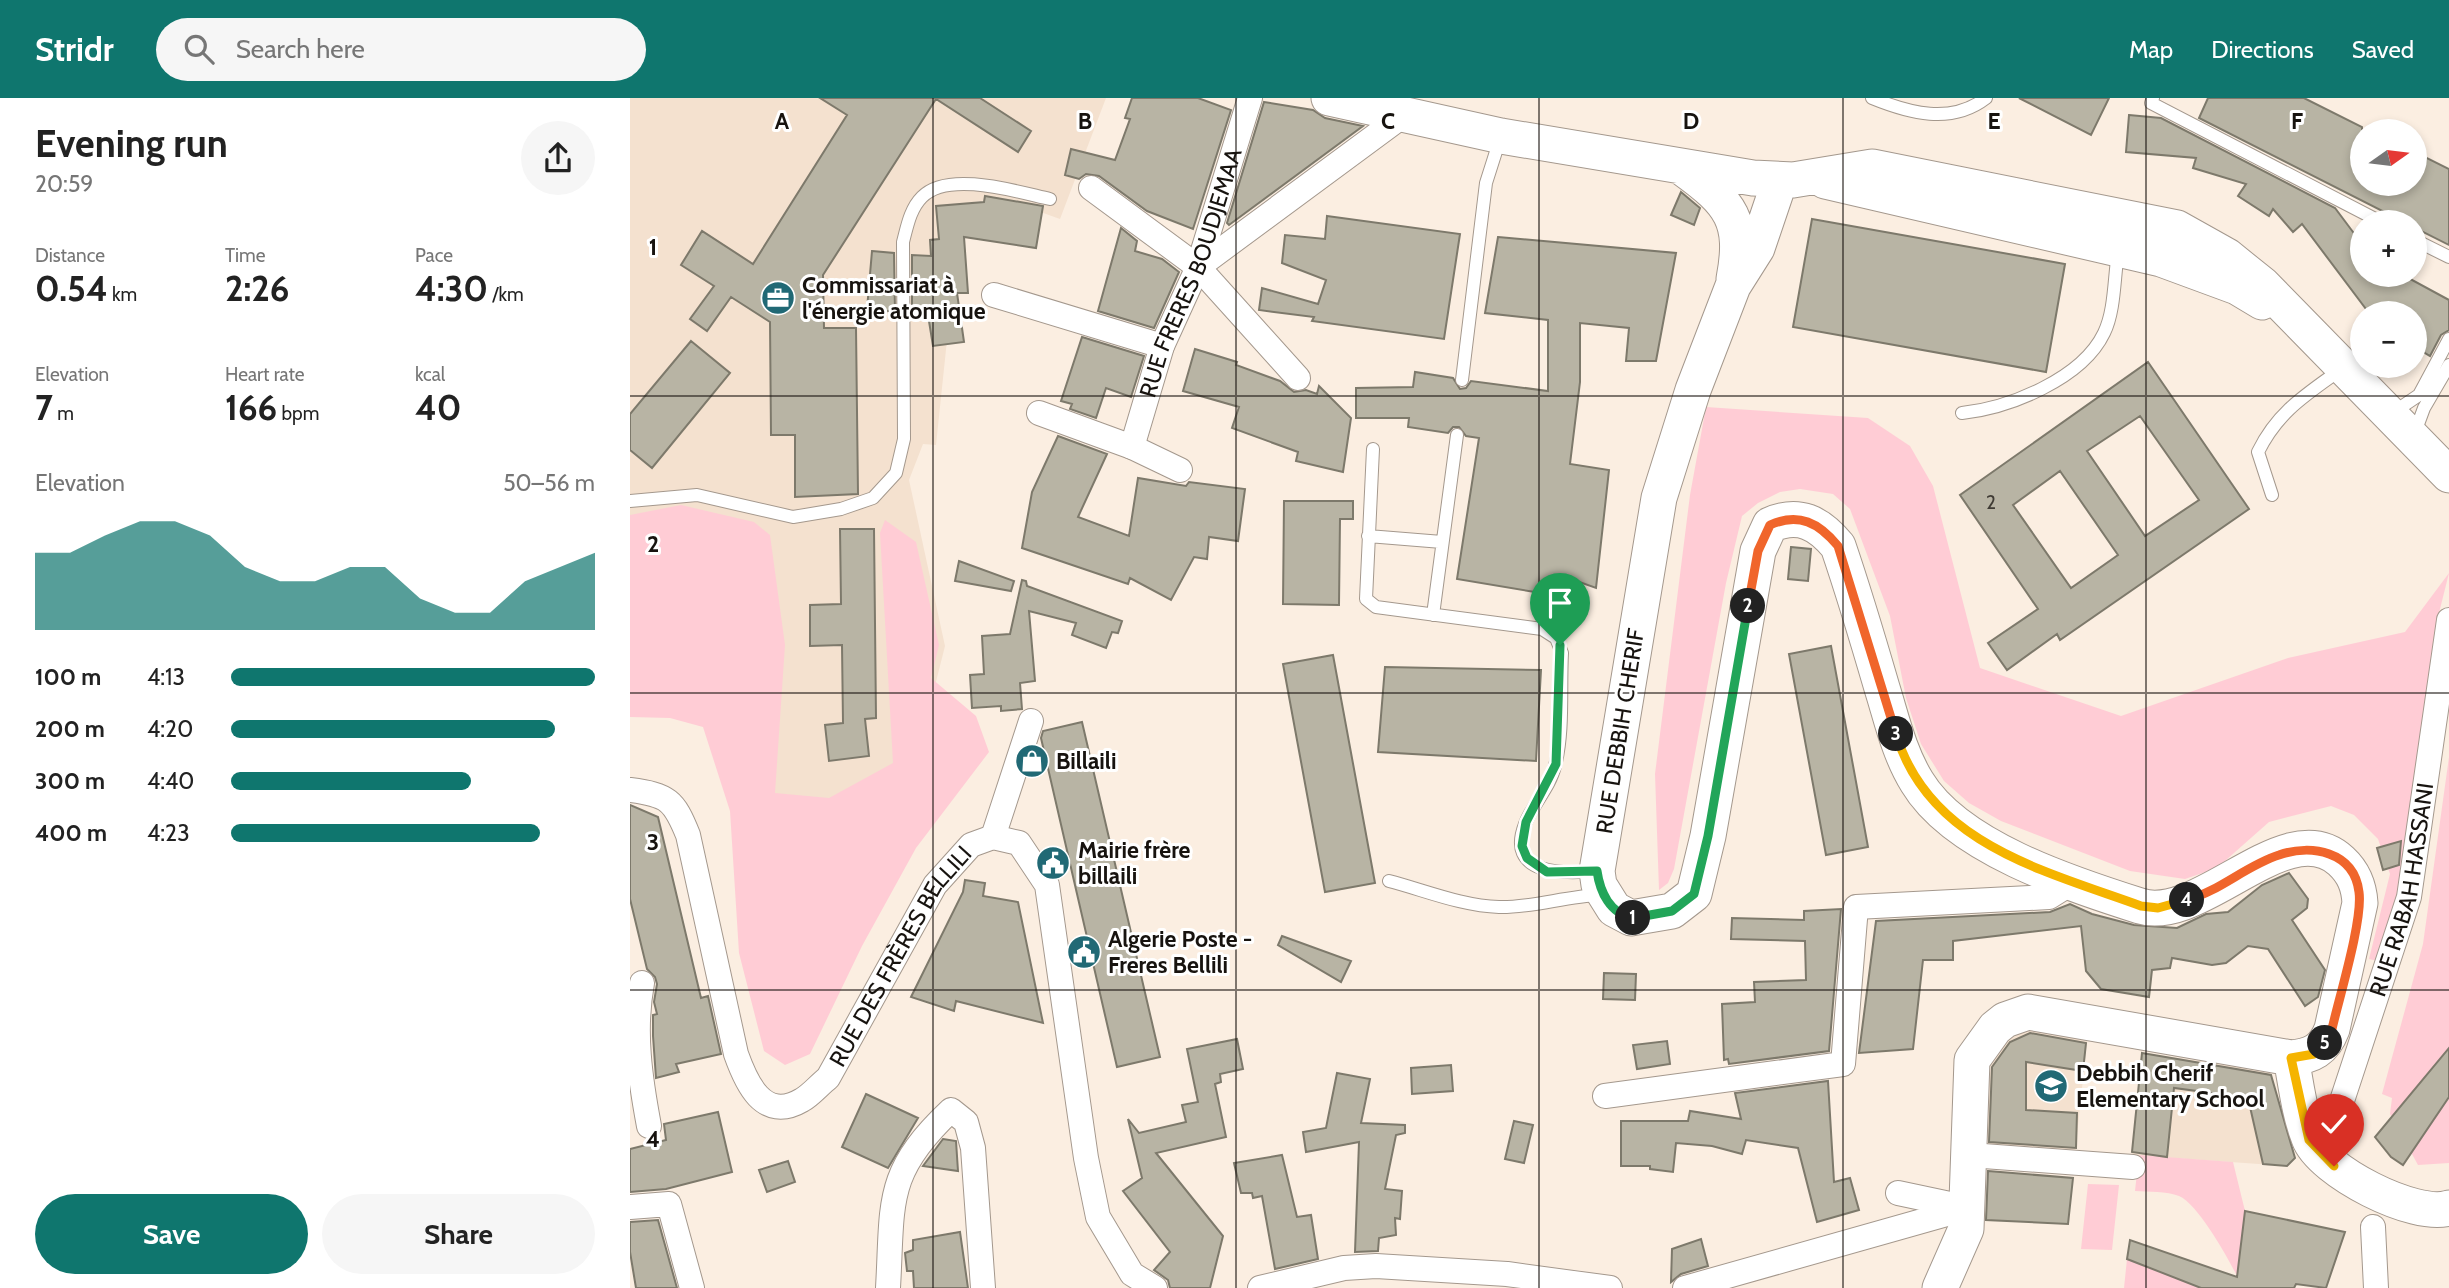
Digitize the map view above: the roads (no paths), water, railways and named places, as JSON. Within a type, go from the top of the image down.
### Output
[{"type":"street","name":"RUE FRERES BOUDJEMAA","points":[[1132,447],[1162,346],[1198,267],[1250,98]]},
{"type":"street","points":[[1329,98],[1501,135],[1780,180],[1815,178],[1872,167],[2177,228],[2227,256],[2263,285],[2449,475]]},
{"type":"street","points":[[1198,267],[1405,114]]},
{"type":"street","name":"RUE DEBBIH CHERIF","points":[[1601,883],[1660,498],[1693,390],[1733,286],[1739,252],[1737,229],[1730,211],[1716,192],[1681,166]]},
{"type":"street","points":[[1815,178],[2161,259],[2237,288],[2301,324]]},
{"type":"street","name":"RUE DEBBIH CHERIF","points":[[1733,286],[1757,248],[1780,180]]},
{"type":"street","points":[[1091,188],[1198,267],[1298,378]]},
{"type":"street","points":[[995,295],[1162,346]]},
{"type":"street","points":[[1039,414],[1132,447],[1180,470]]},
{"type":"street","points":[[1601,883],[1620,915],[1631,918],[1672,911],[1694,894],[1708,836],[1758,551],[1770,525],[1785,518],[1811,522],[1827,533],[1838,546],[1900,749],[1924,793],[1969,835],[2036,868],[2141,906],[2158,908],[2193,898],[2277,855],[2325,850],[2335,856],[2356,880],[2360,903],[2342,985],[2328,1039],[2314,1054],[2291,1058],[2028,1012],[2013,1017],[1986,1037],[1972,1060],[1966,1229],[1940,1288]]},
{"type":"street","name":"RUE RABAH HASSANI","points":[[2309,1140],[2334,1125],[2409,897],[2449,620]]},
{"type":"street","points":[[993,837],[1031,721]]},
{"type":"street","name":"RUE DES FRÈRES BELLILI","points":[[630,790],[660,794],[678,809],[688,835],[736,1054],[747,1084],[762,1102],[780,1106],[800,1102],[828,1078],[935,885],[971,845],[993,837],[1019,843],[1047,885],[1086,1158],[1098,1217],[1132,1274],[1155,1288]]},
{"type":"street","points":[[1605,1096],[1843,1064],[1856,907],[2049,897],[2073,881]]},
{"type":"street","points":[[642,983],[633,1018],[649,1126]]},
{"type":"street","points":[[2291,1058],[2309,1140],[2334,1166],[2384,1194],[2420,1209],[2449,1208]]},
{"type":"street","points":[[888,1288],[892,1198],[907,1158],[927,1133],[951,1110],[966,1122],[973,1147],[983,1288]]},
{"type":"street","points":[[1970,1155],[2133,1167]]},
{"type":"street","points":[[1898,1193],[1968,1208]]},
{"type":"street","points":[[630,1207],[668,1204],[692,1288]]},
{"type":"street","points":[[1685,1288],[1968,1208]]},
{"type":"street","points":[[2373,1227],[2376,1288]]},
{"type":"street","points":[[1260,1288],[1344,1268],[1404,1278],[1507,1274],[1610,1288]]},
{"type":"lane","points":[[1872,98],[1909,111],[1940,115],[1955,114],[1977,106],[1986,98]]},
{"type":"lane","points":[[2153,98],[2151,103],[2358,210]]},
{"type":"lane","points":[[1462,380],[1486,183],[1501,135]]},
{"type":"lane","points":[[630,501],[696,495],[793,517],[841,509],[873,498],[896,473],[904,439],[906,396],[903,242],[909,217],[923,196],[942,187],[965,183],[1050,199]]},
{"type":"lane","points":[[2427,246],[2449,257]]},
{"type":"lane","points":[[1962,413],[1996,406],[2049,387],[2086,355],[2105,333],[2118,249]]},
{"type":"lane","points":[[2389,415],[2419,395],[2449,339]]},
{"type":"lane","points":[[2413,439],[2424,408],[2449,365]]},
{"type":"lane","points":[[2272,495],[2258,452],[2267,432],[2278,418],[2343,367]]},
{"type":"lane","points":[[1433,615],[1457,435]]},
{"type":"lane","points":[[1373,449],[1366,600],[1376,607],[1542,629],[1556,638],[1562,653],[1556,764],[1526,822],[1522,846],[1527,858],[1547,872],[1601,883]]},
{"type":"lane","points":[[1368,536],[1442,542]]},
{"type":"lane","points":[[1389,881],[1475,904],[1500,907],[1568,896],[1601,883]]},
{"type":"place","name":"Commissariat à l'énergie atomique","points":[[778,298]]},
{"type":"place","name":"Billaili","points":[[1032,761]]},
{"type":"place","name":"Mairie frère billaili","points":[[1053,863]]},
{"type":"place","name":"Algerie Poste - Freres Bellili","points":[[1084,952]]},
{"type":"place","name":"Debbih Cherif Elementary School","points":[[2051,1086]]}]
